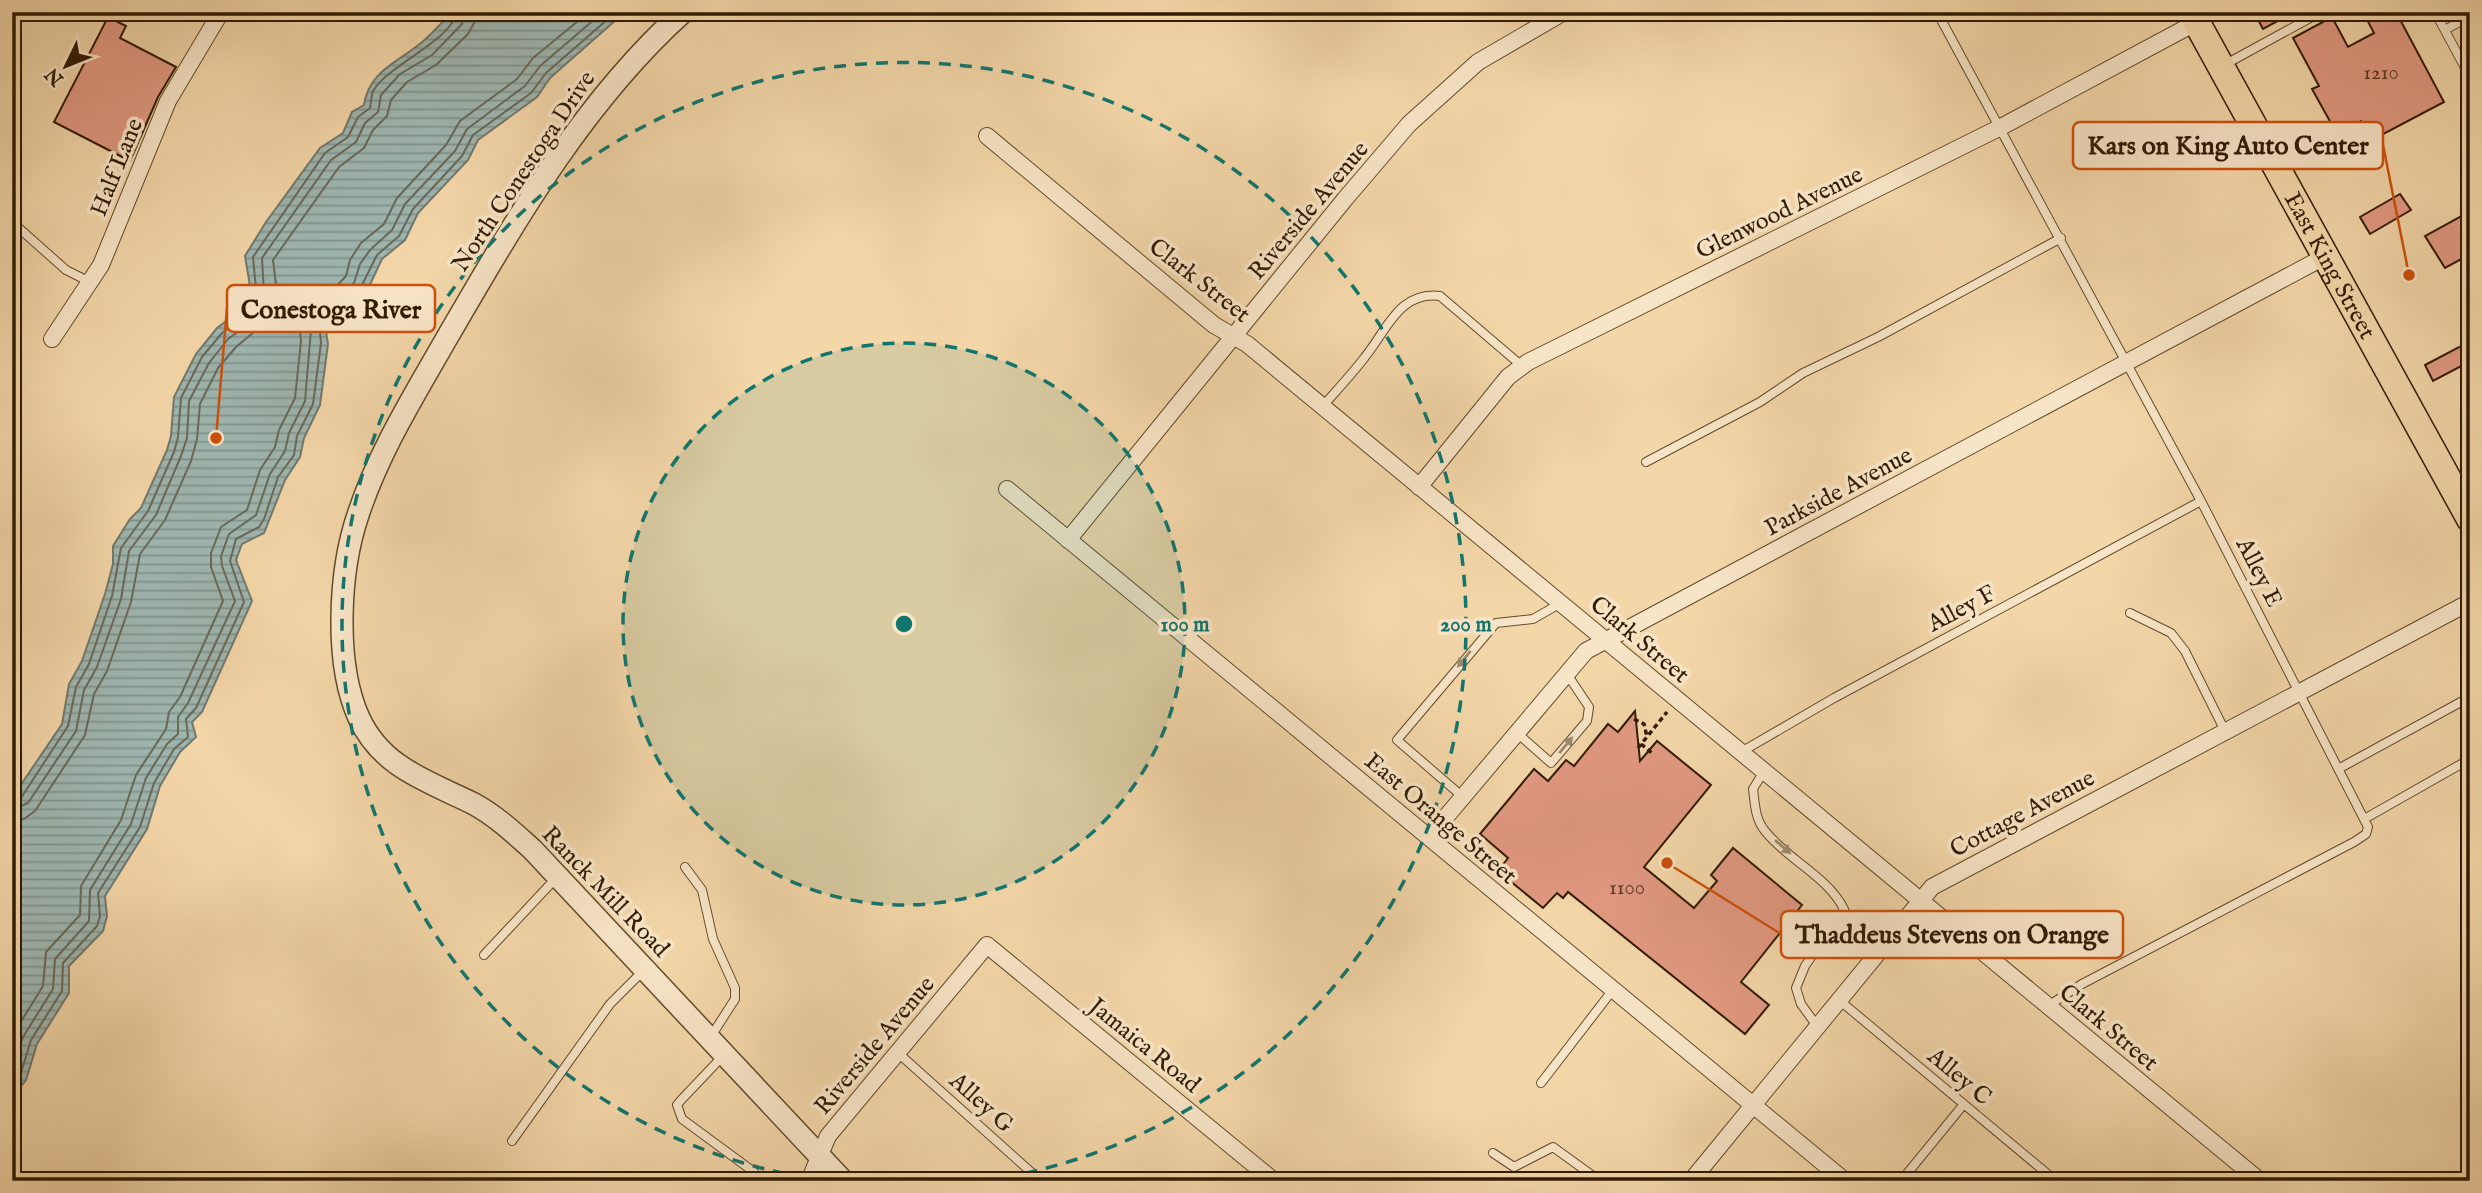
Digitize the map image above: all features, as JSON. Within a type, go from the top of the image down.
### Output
[{"type":"main road","name":"East King Street","points":[[2194,17],[2470,519]]},
{"type":"street","name":"Half Lane","points":[[52,339],[101,265],[168,101],[221,12]]},
{"type":"street","name":"North Conestoga Drive","points":[[343,649],[345,586],[353,534],[372,476],[393,431],[494,257],[552,169],[613,83],[683,12]]},
{"type":"street","name":"Riverside Avenue","points":[[1068,540],[1409,124],[1478,62],[1564,12]]},
{"type":"street","name":"Glenwood Avenue","points":[[1419,487],[1508,377],[1522,366],[2001,127],[2194,17]]},
{"type":"street","name":"Clark Street","points":[[987,136],[1214,325],[1233,336],[1322,407],[1561,603],[2260,1181]]},
{"type":"street","name":"Parkside Avenue","points":[[1429,837],[1586,651],[2326,256]]},
{"type":"street","name":"East Orange Street","points":[[1007,489],[1845,1181]]},
{"type":"street","name":"Cottage Avenue","points":[[1691,1181],[1936,884],[2470,601]]},
{"type":"street","name":"Ranck Mill Road","points":[[343,649],[359,717],[384,756],[405,772],[489,813],[532,849],[843,1181]]},
{"type":"street","name":"Riverside Avenue","points":[[809,1181],[828,1136],[987,945]]},
{"type":"street","name":"Jamaica Road","points":[[987,945],[1274,1181]]},
{"type":"lane","name":"Alley E","points":[[1937,12],[2202,501],[2366,818]]},
{"type":"lane","points":[[2222,67],[2321,12]]},
{"type":"lane","points":[[2435,12],[2470,77]]},
{"type":"lane","points":[[2445,30],[2470,16]]},
{"type":"lane","points":[[12,222],[66,270],[90,282]]},
{"type":"lane","points":[[1646,462],[1760,402],[1803,373],[1878,337],[2061,238]]},
{"type":"lane","points":[[1322,407],[1368,353],[1395,311],[1426,294],[1440,296],[1522,366]]},
{"type":"lane","name":"Alley F","points":[[1741,752],[1834,698],[2202,501]]},
{"type":"lane","points":[[1463,797],[1397,740],[1496,623],[1533,620],[1561,603]]},
{"type":"lane","points":[[2130,613],[2171,633],[2185,651],[2225,731]]},
{"type":"lane","points":[[1517,733],[1551,763],[1591,711],[1567,674]]},
{"type":"lane","points":[[2340,768],[2470,696]]},
{"type":"lane","points":[[2048,1006],[2082,984],[2354,842],[2366,834],[2366,818],[2470,759]]},
{"type":"lane","points":[[1764,771],[1753,789],[1756,814],[1765,831],[1835,892],[1844,909],[1805,966],[1796,988],[1801,1004],[1818,1027]]},
{"type":"lane","points":[[685,867],[702,890],[713,939],[735,988],[735,999],[718,1046],[677,1105],[678,1112],[682,1119],[754,1172]]},
{"type":"lane","points":[[484,955],[558,876]]},
{"type":"lane","points":[[512,1141],[610,1004],[645,969]]},
{"type":"lane","points":[[1541,1083],[1612,991]]},
{"type":"lane","name":"Alley C","points":[[1839,1000],[2056,1181]]},
{"type":"lane","name":"Alley G","points":[[897,1052],[1041,1181]]},
{"type":"lane","points":[[1901,1181],[1964,1104]]},
{"type":"lane","points":[[1493,1153],[1514,1167],[1553,1147],[1600,1181]]},
{"type":"path","points":[[1634,719],[1644,724],[1647,737]]},
{"type":"path","points":[[1653,754],[1639,746],[1660,721]]},
{"type":"water","points":[[452,12],[625,12],[550,78],[537,97],[478,140],[468,160],[418,213],[405,240],[382,259],[366,293],[345,316],[332,318],[325,325],[328,344],[320,405],[304,438],[300,457],[285,480],[264,533],[242,544],[236,560],[252,601],[202,712],[192,722],[196,737],[180,752],[160,786],[147,829],[105,896],[107,916],[103,931],[69,966],[69,993],[37,1044],[26,1080],[15,1094],[12,1139],[12,798],[62,724],[69,684],[82,661],[105,594],[113,564],[113,546],[130,519],[141,508],[167,450],[171,436],[174,397],[196,354],[217,328],[233,316],[250,286],[245,256],[266,222],[320,148],[343,133],[352,112],[364,105],[367,93],[378,76],[425,39]]},
{"type":"building","points":[[2254,12],[2294,12],[2263,29]]},
{"type":"building","points":[[2363,12],[2396,12],[2444,102],[2372,140],[2361,121],[2337,134],[2312,89],[2319,86],[2293,38],[2332,17],[2348,47],[2374,33]]},
{"type":"building","points":[[108,17],[126,26],[120,38],[176,67],[158,97],[130,161],[54,122]]},
{"type":"building","points":[[2400,194],[2411,210],[2370,234],[2360,217]]},
{"type":"building","points":[[2465,214],[2470,223],[2470,247],[2462,251],[2465,257],[2445,268],[2425,236]]},
{"type":"building","points":[[2461,346],[2469,362],[2433,381],[2425,365]]},
{"type":"building","points":[[1635,711],[1640,761],[1657,741],[1711,785],[1644,867],[1694,908],[1717,881],[1711,875],[1733,848],[1802,905],[1741,982],[1769,1005],[1745,1034],[1568,892],[1563,898],[1557,893],[1543,908],[1498,871],[1508,858],[1480,834],[1534,769],[1548,781],[1566,760],[1574,766],[1608,724],[1618,732]]},
{"type":"place","name":"Kars on King Auto Center","points":[[2409,275]]},
{"type":"place","name":"Conestoga River","points":[[216,438]]},
{"type":"place","name":"Thaddeus Stevens on Orange","points":[[1667,863]]}]
